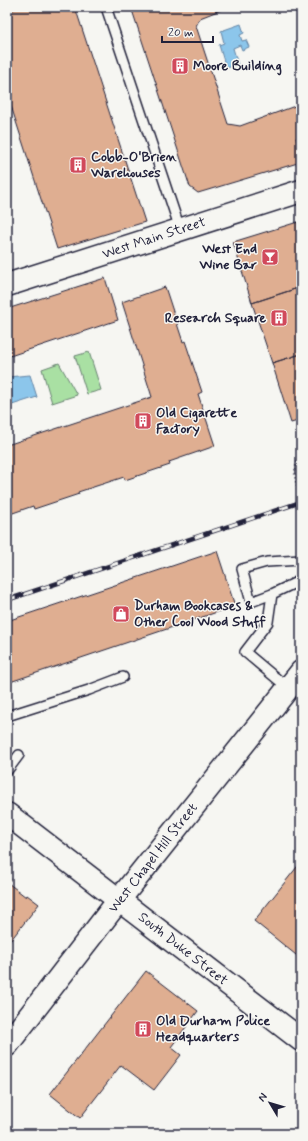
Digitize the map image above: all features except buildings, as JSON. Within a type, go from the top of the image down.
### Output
[{"type":"main road","name":"West Main Street","points":[[7,285],[301,192]]},
{"type":"main road","name":"West Chapel Hill Street","points":[[7,1045],[119,900],[297,678]]},
{"type":"main road","name":"South Duke Street","points":[[7,814],[301,1040]]},
{"type":"lane","points":[[106,7],[180,230]]},
{"type":"lane","points":[[301,560],[267,562],[242,569],[251,602],[301,580]]},
{"type":"lane","points":[[272,594],[268,622],[245,652],[297,678]]},
{"type":"lane","points":[[7,716],[89,690],[123,677]]},
{"type":"lane","points":[[7,771],[19,755]]},
{"type":"path","points":[[299,494],[294,476],[296,465],[301,455]]},
{"type":"green space","points":[[89,352],[101,390],[87,394],[75,356]]},
{"type":"green space","points":[[59,363],[77,395],[52,403],[42,369]]},
{"type":"water","points":[[241,24],[244,33],[240,35],[242,41],[246,40],[249,47],[242,50],[240,45],[233,48],[238,65],[226,68],[219,45],[224,43],[221,31]]},
{"type":"water","points":[[30,375],[37,397],[12,405],[7,389],[7,377]]},
{"type":"railway","points":[[7,600],[301,502]]},
{"type":"place","name":"Moore Building","points":[[180,66]]},
{"type":"place","name":"Cobb-O'Brien Warehouses","points":[[78,165]]},
{"type":"place","name":"West End Wine Bar","points":[[270,257]]},
{"type":"place","name":"Research Square","points":[[279,318]]},
{"type":"place","name":"Old Cigarette Factory","points":[[143,421]]},
{"type":"place","name":"Durham Bookcases & Other Cool Wood Stuff","points":[[121,614]]},
{"type":"place","name":"Old Durham Police Headquarters","points":[[143,1029]]}]
